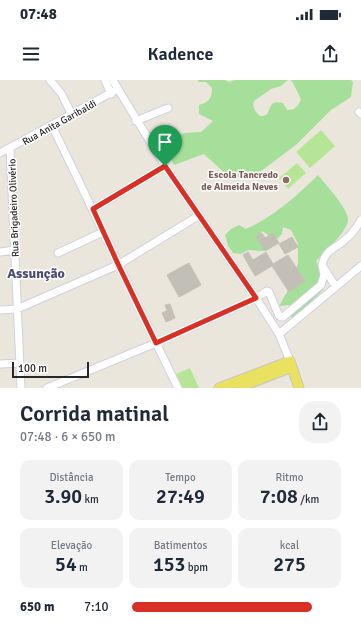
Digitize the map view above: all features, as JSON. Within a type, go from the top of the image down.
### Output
[{"type":"main road","points":[[219,388],[250,380],[291,364],[299,388]]},
{"type":"main road","points":[[238,388],[250,380]]},
{"type":"street","points":[[50,80],[61,93],[72,115]]},
{"type":"street","points":[[105,80],[136,121],[198,216],[256,298],[279,334],[291,364]]},
{"type":"street","points":[[113,80],[115,92]]},
{"type":"street","name":"Rua Anita Garibaldi","points":[[0,153],[115,92]]},
{"type":"street","points":[[136,121],[168,108]]},
{"type":"street","points":[[52,126],[178,388]]},
{"type":"street","name":"Rua Brigadeiro Olivério","points":[[10,148],[21,388]]},
{"type":"street","points":[[93,209],[165,166]]},
{"type":"street","points":[[0,310],[17,309],[118,264],[198,216]]},
{"type":"street","points":[[47,388],[156,343],[256,298],[268,291],[279,316],[284,317],[321,285],[324,275],[322,265],[325,254],[346,240],[361,220]]},
{"type":"street","points":[[58,253],[103,232]]},
{"type":"street","points":[[0,252],[15,250]]},
{"type":"street","points":[[322,265],[336,287]]},
{"type":"street","points":[[279,334],[361,266]]},
{"type":"street","points":[[0,364],[20,363]]},
{"type":"green space","points":[[198,80],[225,80],[229,82],[235,80],[288,80],[281,86],[271,89],[254,101],[254,109],[260,116],[267,114],[273,103],[283,103],[287,110],[294,109],[297,106],[301,99],[292,81],[290,80],[351,80],[353,82],[351,97],[331,110],[297,144],[252,178],[228,176],[204,154],[174,165],[161,140],[185,133],[201,132],[213,121],[199,114],[199,105],[209,99],[212,88],[206,82],[198,82]]},
{"type":"green space","points":[[321,130],[335,146],[310,168],[296,152]]},
{"type":"green space","points":[[297,163],[306,173],[288,189],[279,178]]},
{"type":"green space","points":[[318,175],[341,203],[348,220],[347,225],[340,236],[316,261],[327,280],[323,290],[296,317],[291,317],[291,314],[295,310],[289,305],[279,306],[295,278],[298,262],[298,244],[291,230],[283,227],[282,234],[276,240],[262,231],[258,238],[264,243],[264,251],[248,250],[241,254],[233,253],[228,246],[225,235],[231,229],[239,225],[246,229],[266,218],[302,191]]},
{"type":"green space","points":[[190,368],[199,388],[182,388],[176,374]]},
{"type":"building","points":[[262,233],[265,238],[273,233],[279,243],[265,251],[256,236]]},
{"type":"building","points":[[292,237],[298,247],[285,254],[279,244]]},
{"type":"building","points":[[248,252],[253,260],[266,252],[273,264],[288,255],[305,281],[289,292],[272,266],[255,276],[243,255]]},
{"type":"building","points":[[189,263],[201,285],[179,297],[167,275]]},
{"type":"building","points":[[170,304],[175,318],[166,322],[162,313],[167,311],[165,305]]},
{"type":"place","name":"Escola Tancredo de Almeida Neves","points":[[286,180]]},
{"type":"district","name":"Assunção","points":[[36,273]]},
{"type":"route","points":[[165,166],[198,216],[256,298],[156,343],[93,209],[165,166]]}]
